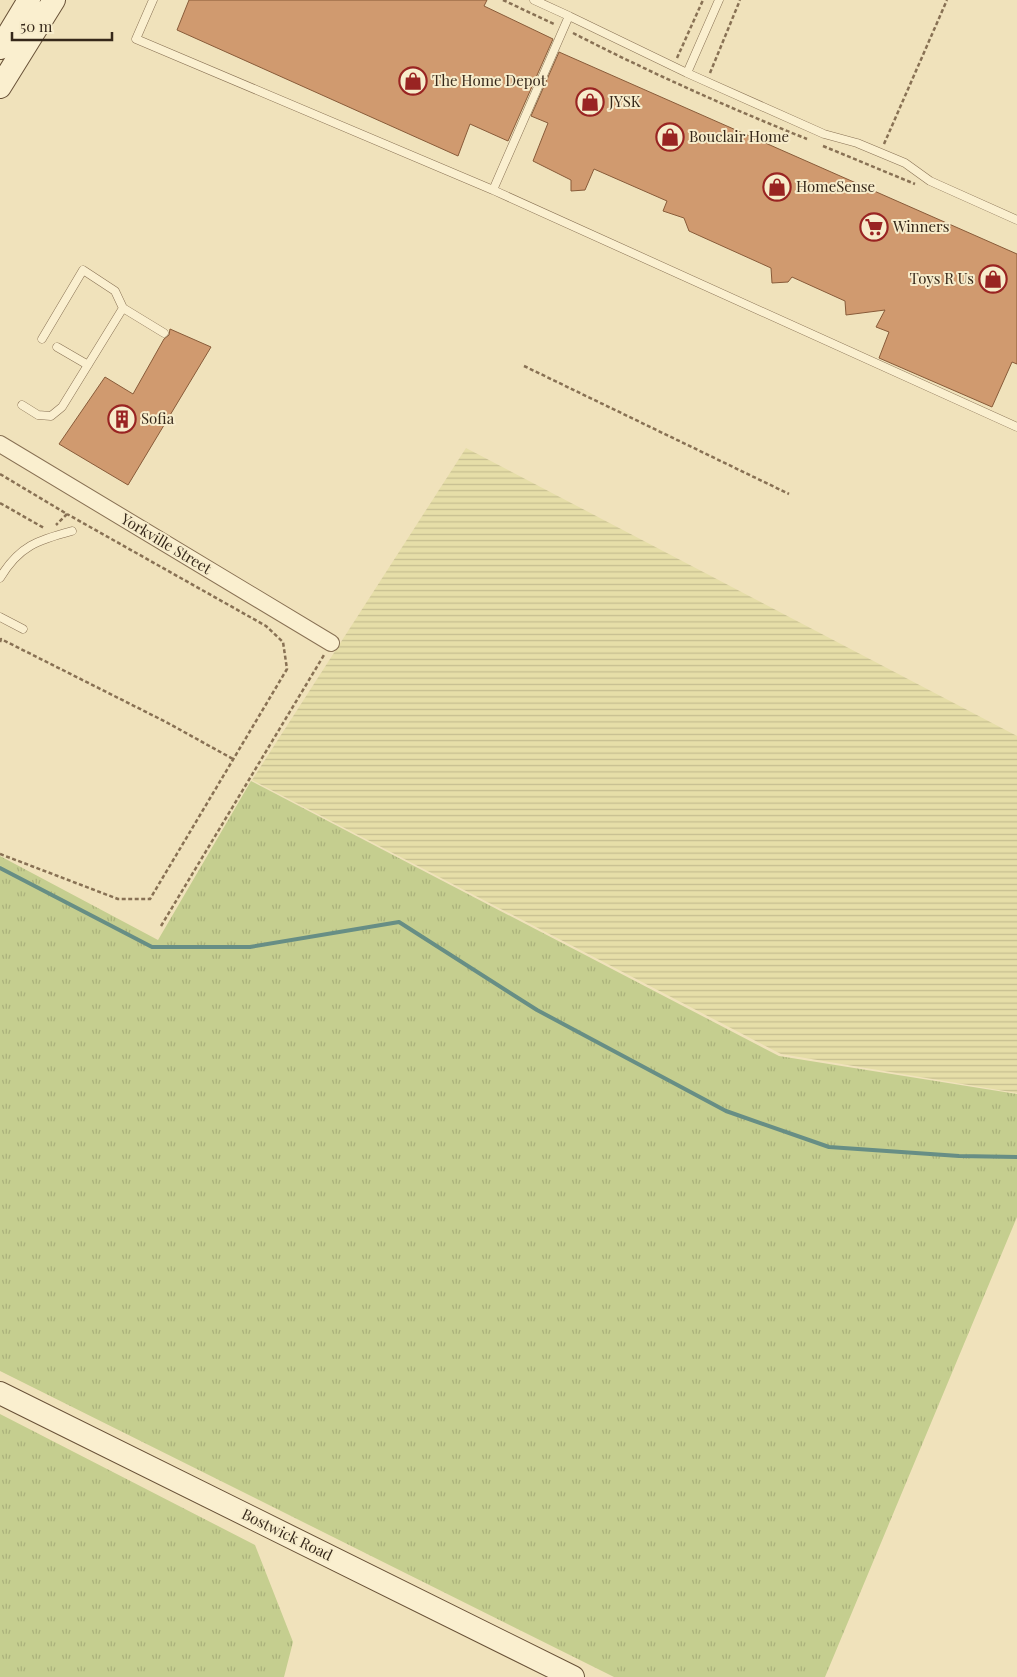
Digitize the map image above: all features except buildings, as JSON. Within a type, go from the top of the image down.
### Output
[{"type":"main road","points":[[0,48],[29,0]]},
{"type":"main road","points":[[0,86],[54,0]]},
{"type":"main road","name":"Bostwick Road","points":[[0,1393],[573,1677]]},
{"type":"street","name":"Yorkville Street","points":[[0,444],[331,643]]},
{"type":"lane","points":[[154,0],[136,40],[493,190],[1017,427]]},
{"type":"lane","points":[[534,0],[671,66],[824,134],[857,143],[904,163],[930,181],[1017,220]]},
{"type":"lane","points":[[687,73],[719,0]]},
{"type":"lane","points":[[493,190],[569,16]]},
{"type":"lane","points":[[42,339],[83,270],[115,291],[123,308],[164,333]]},
{"type":"lane","points":[[22,404],[38,415],[51,416],[62,407],[123,308]]},
{"type":"lane","points":[[57,347],[88,365]]},
{"type":"lane","points":[[0,578],[8,564],[21,550],[42,539],[72,531]]},
{"type":"lane","points":[[0,617],[24,629]]},
{"type":"path","points":[[662,77],[681,52],[703,0]]},
{"type":"path","points":[[700,94],[740,0]]},
{"type":"path","points":[[875,166],[947,0]]},
{"type":"path","points":[[524,366],[789,494]]},
{"type":"path","points":[[0,474],[266,626],[283,642],[287,669],[150,900],[118,899],[0,854]]},
{"type":"path","points":[[0,503],[50,531],[67,514]]},
{"type":"path","points":[[0,640],[166,722],[233,759]]},
{"type":"path","points":[[161,926],[331,643]]},
{"type":"shaded area","points":[[466,448],[1017,736],[1017,1093],[781,1054],[252,780]]},
{"type":"green space","points":[[251,781],[779,1056],[1017,1094],[1017,1217],[825,1677],[614,1677],[0,1371],[0,856],[158,940]]},
{"type":"green space","points":[[0,1414],[255,1545],[293,1642],[284,1677],[0,1677]]},
{"type":"waterway","points":[[0,868],[152,947],[250,947],[399,922],[537,1010],[726,1111],[829,1147],[959,1156],[1017,1157]]},
{"type":"place","name":"The Home Depot","points":[[413,81]]},
{"type":"place","name":"JYSK","points":[[590,102]]},
{"type":"place","name":"Bouclair Home","points":[[670,137]]},
{"type":"place","name":"HomeSense","points":[[777,187]]},
{"type":"place","name":"Winners","points":[[874,227]]},
{"type":"place","name":"Toys R Us","points":[[993,279]]},
{"type":"place","name":"Sofia","points":[[122,419]]}]
